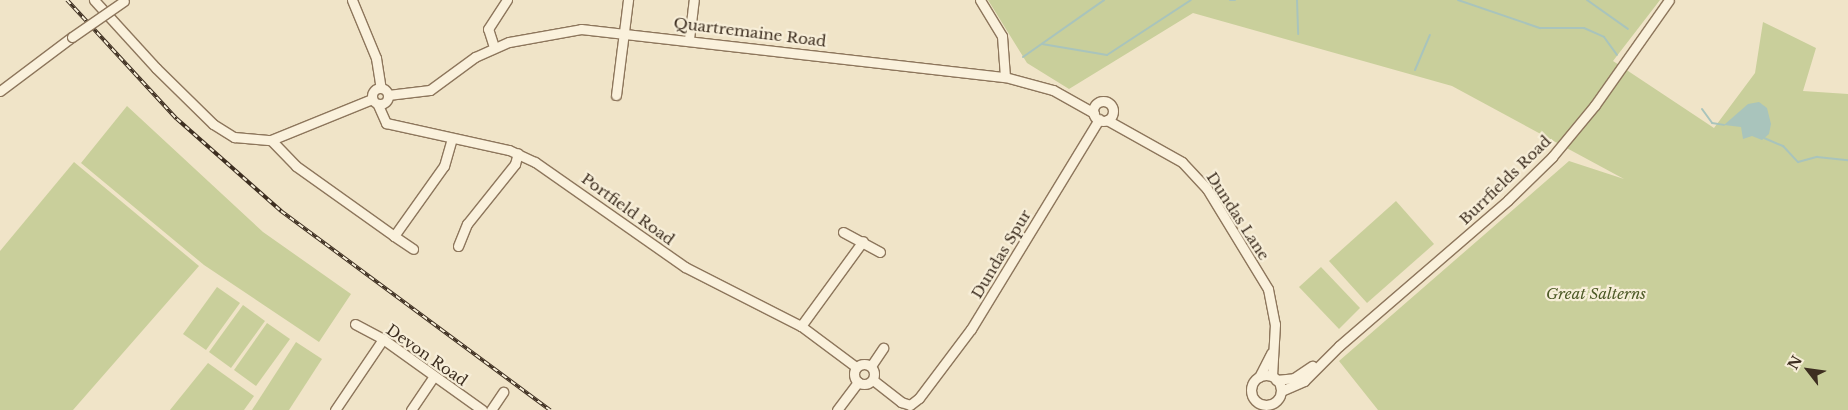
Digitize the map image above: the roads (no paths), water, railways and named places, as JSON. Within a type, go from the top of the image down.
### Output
[{"type":"street","points":[[94,0],[122,34],[213,124],[234,137],[270,140],[375,102],[386,102],[388,95],[380,88],[376,58],[352,0]]},
{"type":"street","points":[[0,91],[124,0]]},
{"type":"street","points":[[494,48],[488,29],[507,0]]},
{"type":"street","points":[[616,95],[628,0]]},
{"type":"street","points":[[689,39],[694,0]]},
{"type":"street","points":[[980,0],[1002,36],[1005,76]]},
{"type":"street","name":"Burrfields Road","points":[[1281,391],[1304,381],[1331,354],[1501,206],[1552,157],[1595,105],[1669,0]]},
{"type":"street","name":"Quartremaine Road","points":[[388,95],[430,90],[494,48],[539,35],[581,29],[624,31],[1005,76]]},
{"type":"street","name":"Dundas Lane","points":[[1005,76],[1032,82],[1075,100],[1182,162],[1207,190],[1268,289],[1275,324],[1271,353],[1274,378]]},
{"type":"street","points":[[375,102],[374,90],[380,88]]},
{"type":"street","name":"Dundas Lane","points":[[1075,100],[1110,103],[1103,117]]},
{"type":"street","name":"Portfield Road","points":[[375,102],[386,123],[518,154],[549,169],[685,267],[800,326],[856,367]]},
{"type":"street","points":[[1097,103],[1103,117]]},
{"type":"street","name":"Dundas Spur","points":[[873,380],[901,402],[910,405],[919,398],[971,329],[1103,117]]},
{"type":"street","points":[[284,134],[287,157]]},
{"type":"street","points":[[394,236],[444,166],[452,138]]},
{"type":"street","points":[[270,140],[287,157],[413,249]]},
{"type":"street","points":[[458,246],[467,224],[515,164],[518,154]]},
{"type":"street","points":[[843,232],[863,241],[880,252]]},
{"type":"street","points":[[800,326],[863,241]]},
{"type":"street","name":"Devon Road","points":[[355,324],[384,339],[482,410]]},
{"type":"street","points":[[335,410],[384,339]]},
{"type":"street","points":[[858,382],[867,384],[873,380],[871,366],[883,348]]},
{"type":"street","name":"Dundas Lane","points":[[1259,377],[1271,353]]},
{"type":"street","name":"Burrfields Road","points":[[1274,378],[1294,378],[1331,354]]},
{"type":"street","points":[[837,410],[858,382],[856,367],[862,363],[871,366]]},
{"type":"street","points":[[411,410],[434,376]]},
{"type":"street","points":[[1259,377],[1274,378],[1281,391],[1267,407],[1255,405],[1251,389],[1259,377]]},
{"type":"street","points":[[491,410],[503,392]]},
{"type":"water","points":[[1759,102],[1767,108],[1771,124],[1769,134],[1762,140],[1752,136],[1743,139],[1741,127],[1724,125],[1748,104]]},
{"type":"waterway","points":[[1023,57],[1104,0]]},
{"type":"waterway","points":[[1042,44],[1107,55],[1191,0]]},
{"type":"waterway","points":[[1230,0],[1235,0]]},
{"type":"waterway","points":[[1297,0],[1298,34]]},
{"type":"waterway","points":[[1458,0],[1540,28],[1584,28],[1604,37],[1617,55]]},
{"type":"waterway","points":[[1587,0],[1628,29]]},
{"type":"waterway","points":[[1415,70],[1430,35]]},
{"type":"waterway","points":[[1702,109],[1712,123],[1724,125]]},
{"type":"waterway","points":[[1764,138],[1783,146],[1798,162],[1817,157],[1848,160]]},
{"type":"railway","points":[[67,0],[177,119],[281,211],[550,410]]},
{"type":"park label","name":"Great Salterns","points":[[1596,294]]}]
